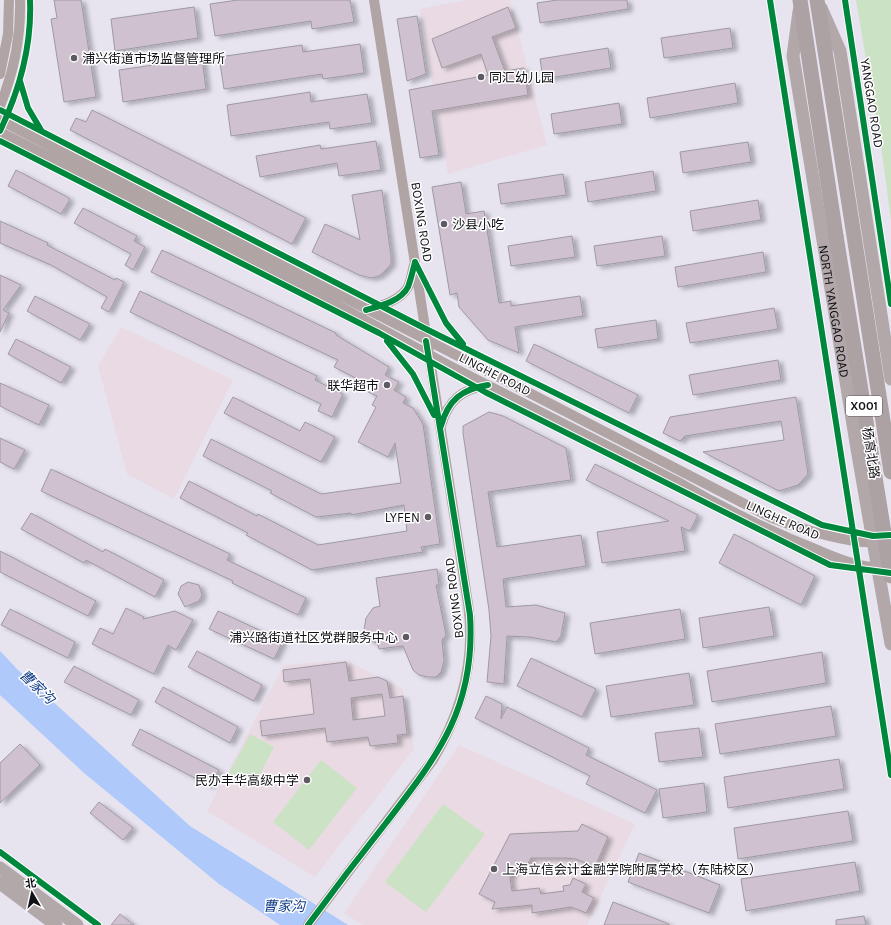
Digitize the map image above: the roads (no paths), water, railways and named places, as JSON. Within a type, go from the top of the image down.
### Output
[{"type":"highway","name":"杨高北路","points":[[818,0],[891,472]]},
{"type":"highway","name":"NORTH YANGGAO ROAD","points":[[800,1],[836,236]]},
{"type":"highway","name":"杨高北路","points":[[836,236],[891,576]]},
{"type":"main road","name":"X001","points":[[818,0],[840,51],[891,378]]},
{"type":"main road","name":"NORTH YANGGAO ROAD","points":[[800,1],[793,56],[857,449],[874,543],[885,567],[891,644]]},
{"type":"main road","points":[[0,868],[76,925]]},
{"type":"main road","points":[[0,883],[56,925]]},
{"type":"street","points":[[0,74],[8,34],[9,0]]},
{"type":"street","points":[[0,106],[9,84],[17,52],[20,0]]},
{"type":"street","name":"BOXING ROAD","points":[[308,925],[433,760],[452,724],[466,683],[470,654],[470,615],[428,354],[374,0]]},
{"type":"street","name":"LINGHE ROAD","points":[[0,120],[426,341],[772,518],[794,526],[853,541],[874,543],[891,541]]},
{"type":"street","name":"LINGHE ROAD","points":[[0,132],[248,257],[428,354],[768,529],[836,557],[885,567]]},
{"type":"street","points":[[366,310],[382,306],[399,297],[407,288],[415,262]]},
{"type":"street","points":[[440,430],[445,411],[456,398],[476,387],[488,385]]},
{"type":"water","name":"曹家沟","points":[[0,651],[18,670],[190,826],[348,925],[280,925],[219,884],[84,773],[0,695]]},
{"type":"place","name":"浦兴街道市场监督管理所","points":[[74,58]]},
{"type":"place","name":"同汇幼儿园","points":[[481,77]]},
{"type":"place","name":"沙县小吃","points":[[444,224]]},
{"type":"place","name":"联华超市","points":[[387,385]]},
{"type":"place","name":"LYFEN","points":[[428,517]]},
{"type":"place","name":"浦兴路街道社区党群服务中心","points":[[406,637]]},
{"type":"place","name":"民办丰华高级中学","points":[[307,780]]},
{"type":"place","name":"上海立信会计金融学院附属学校（东陆校区）","points":[[494,869]]}]
